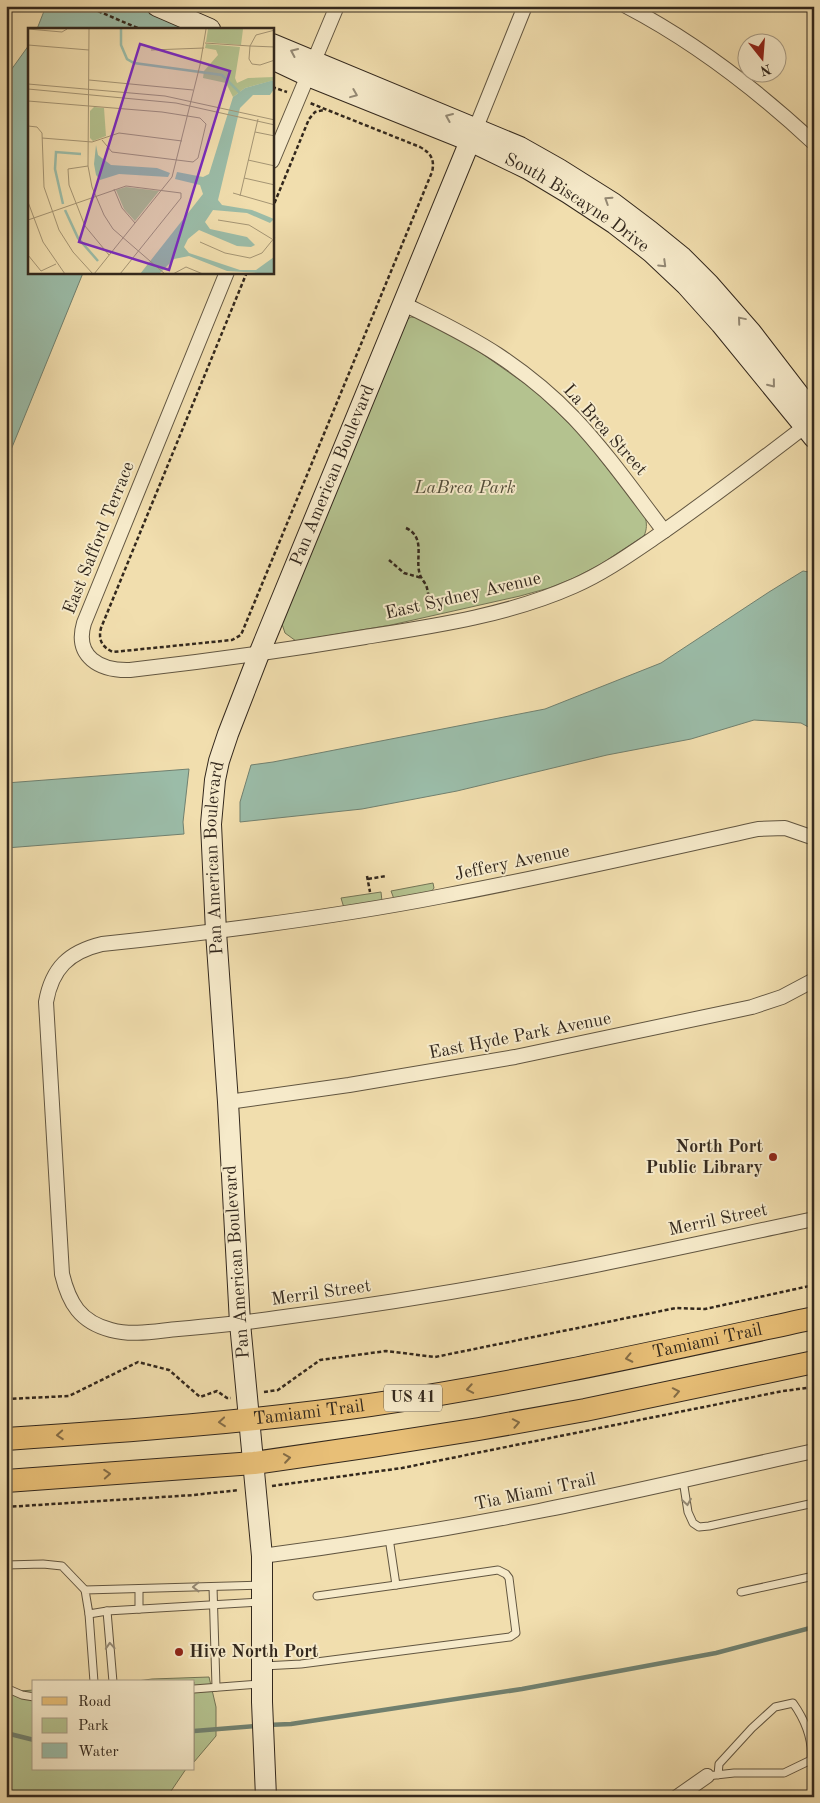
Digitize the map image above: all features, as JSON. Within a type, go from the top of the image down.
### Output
[{"type":"main road","name":"Tamiami Trail","points":[[6,1439],[250,1420],[370,1405],[569,1371],[814,1318]]},
{"type":"main road","name":"US 41","points":[[6,1481],[254,1463],[479,1430],[814,1362]]},
{"type":"street","points":[[157,6],[209,27]]},
{"type":"street","points":[[274,156],[337,6]]},
{"type":"street","name":"Pan American Boulevard","points":[[266,1797],[262,1556],[240,1323],[228,1102],[216,932],[212,824],[215,780],[228,734],[259,654],[525,6]]},
{"type":"street","points":[[626,6],[670,31],[730,73],[759,95],[814,143]]},
{"type":"street","name":"South Biscayne Drive","points":[[274,45],[312,68],[473,134],[615,224],[650,252],[686,285],[812,424]]},
{"type":"street","name":"South Biscayne Drive","points":[[274,59],[312,68]]},
{"type":"street","name":"East Safford Terrace","points":[[226,274],[84,623],[82,641],[87,654],[92,660],[116,669],[138,669],[259,654]]},
{"type":"street","name":"La Brea Street","points":[[404,304],[480,344],[520,371],[550,395],[598,445],[664,531]]},
{"type":"street","name":"East Sydney Avenue","points":[[259,654],[414,629],[524,604],[575,586],[626,557],[812,424]]},
{"type":"street","name":"Jeffery Avenue","points":[[216,932],[443,896],[540,877],[758,829],[785,828],[814,838]]},
{"type":"street","name":"Merril Street","points":[[216,932],[102,944],[88,948],[63,962],[50,986],[46,1002],[62,1274],[70,1299],[80,1313],[97,1325],[122,1332],[134,1333],[240,1323],[502,1283],[814,1219]]},
{"type":"street","name":"East Hyde Park Avenue","points":[[228,1102],[358,1084],[533,1054],[752,1007],[782,997],[814,980]]},
{"type":"street","name":"Tia Miami Trail","points":[[262,1556],[389,1538],[541,1511],[814,1451]]},
{"type":"street","points":[[677,1797],[712,1775]]},
{"type":"lane","points":[[683,1480],[688,1512],[693,1523],[699,1527],[814,1503]]},
{"type":"lane","points":[[389,1538],[396,1585]]},
{"type":"lane","points":[[6,1566],[42,1564],[62,1566],[85,1590],[89,1614],[94,1680]]},
{"type":"lane","points":[[195,1689],[263,1684],[301,1664],[510,1637],[516,1633],[509,1578],[498,1570],[317,1596]]},
{"type":"lane","points":[[741,1592],[814,1576]]},
{"type":"lane","points":[[85,1590],[213,1587],[262,1594]]},
{"type":"lane","points":[[213,1587],[216,1687]]},
{"type":"lane","points":[[138,1589],[138,1609]]},
{"type":"lane","points":[[89,1614],[138,1609],[214,1606],[262,1594]]},
{"type":"lane","points":[[108,1611],[113,1680]]},
{"type":"lane","points":[[6,1688],[22,1695],[32,1697]]},
{"type":"lane","points":[[793,1703],[807,1728],[813,1746],[811,1760],[784,1773],[712,1775],[719,1764],[752,1728],[776,1707],[793,1703]]},
{"type":"path","points":[[86,6],[138,28]]},
{"type":"path","points":[[245,274],[101,628],[99,636],[101,643],[113,652],[232,640],[241,635],[432,172],[434,162],[429,152],[420,147],[326,110],[319,111],[309,119],[274,204]]},
{"type":"path","points":[[406,528],[414,533],[418,544],[418,569],[426,586],[430,601]]},
{"type":"path","points":[[389,560],[404,573],[422,578]]},
{"type":"path","points":[[370,892],[368,877],[386,876]]},
{"type":"path","points":[[6,1399],[70,1396],[138,1362],[169,1370],[200,1397],[217,1391],[226,1398],[247,1396],[278,1390],[320,1360],[386,1350],[435,1358],[676,1308],[705,1309],[814,1285]]},
{"type":"green space","name":"LaBrea Park","points":[[411,317],[419,318],[474,348],[534,390],[580,434],[645,516],[644,536],[601,564],[549,588],[391,625],[296,641],[285,633],[282,624],[406,320]]},
{"type":"green space","points":[[433,883],[434,888],[431,892],[394,899],[391,891]]},
{"type":"green space","points":[[381,892],[382,901],[344,908],[341,898]]},
{"type":"green space","points":[[209,1677],[216,1707],[216,1736],[195,1761],[195,1680],[145,1680]]},
{"type":"green space","points":[[32,1690],[32,1770],[185,1770],[167,1797],[6,1797],[6,1692]]},
{"type":"water","points":[[46,6],[191,6],[182,28],[37,28]]},
{"type":"water","points":[[28,46],[28,274],[83,274],[6,462],[6,77]]},
{"type":"water","points":[[803,571],[814,573],[814,730],[801,723],[754,720],[691,739],[607,755],[457,791],[362,809],[240,822],[240,802],[251,765],[545,709],[661,663]]},
{"type":"water","points":[[189,769],[183,822],[184,834],[6,848],[6,783]]},
{"type":"waterway","points":[[267,1725],[291,1724],[522,1689],[716,1653],[814,1627]]},
{"type":"waterway","points":[[195,1731],[257,1726]]},
{"type":"waterway","points":[[6,1733],[32,1740]]},
{"type":"place","name":"North Port Public Library","points":[[773,1157]]},
{"type":"place","name":"Hive North Port","points":[[179,1652]]}]
